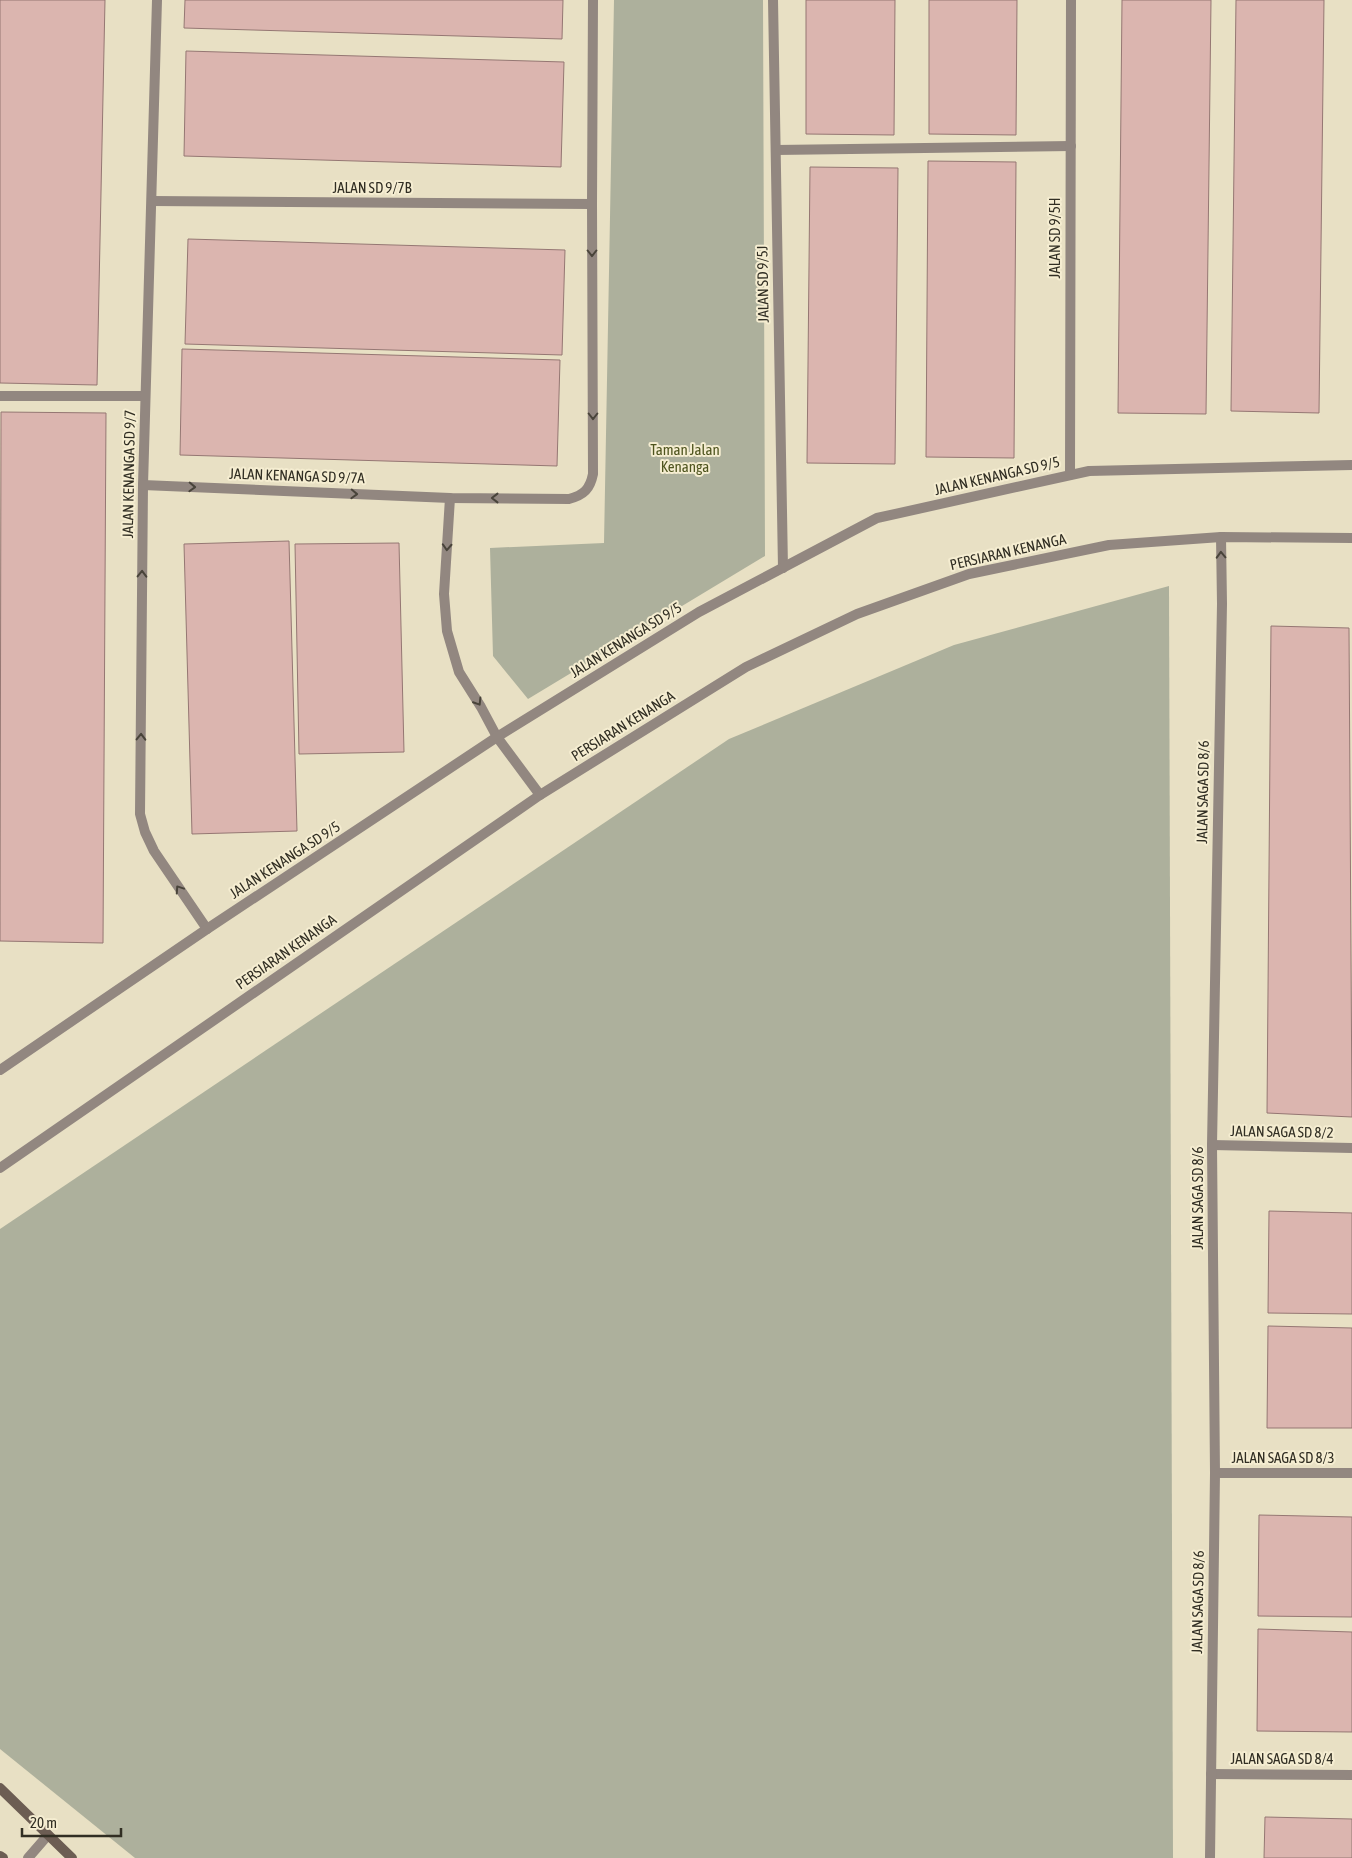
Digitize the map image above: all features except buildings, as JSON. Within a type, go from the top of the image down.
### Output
[{"type":"main road","points":[[0,1788],[72,1858]]},
{"type":"street","name":"JALAN KENANGA SD 9/7","points":[[157,0],[143,485],[140,814],[145,832],[154,851],[207,929]]},
{"type":"street","points":[[592,204],[594,0]]},
{"type":"street","name":"JALAN SD 9/5J","points":[[773,0],[783,568]]},
{"type":"street","name":"JALAN SD 9/5H","points":[[1070,475],[1071,0]]},
{"type":"street","points":[[776,150],[1071,146]]},
{"type":"street","name":"JALAN SD 9/7B","points":[[152,201],[592,204]]},
{"type":"street","name":"JALAN KENANGA SD 9/7A","points":[[143,485],[450,498],[569,499],[586,491],[591,483],[593,474],[592,204]]},
{"type":"street","points":[[0,396],[145,396]]},
{"type":"street","name":"JALAN KENANGA SD 9/5","points":[[0,1070],[207,929],[497,737],[699,612],[876,518],[1089,471],[1352,465]]},
{"type":"street","points":[[450,498],[444,594],[447,631],[459,672],[497,737],[540,795]]},
{"type":"street","name":"PERSIARAN KENANGA","points":[[0,1168],[540,795],[746,667],[857,614],[978,572],[1108,545],[1221,537],[1352,538]]},
{"type":"street","name":"JALAN SAGA SD 8/6","points":[[1210,1858],[1215,1473],[1212,1146],[1222,604],[1221,537]]},
{"type":"street","name":"JALAN SAGA SD 8/2","points":[[1212,1146],[1352,1148]]},
{"type":"street","name":"JALAN SAGA SD 8/3","points":[[1215,1473],[1352,1473]]},
{"type":"street","name":"JALAN SAGA SD 8/4","points":[[1211,1774],[1352,1775]]},
{"type":"street","points":[[28,1858],[48,1835]]},
{"type":"green space","name":"Taman Jalan Kenanga","points":[[614,0],[763,0],[765,556],[528,699],[493,656],[490,548],[604,543]]},
{"type":"green space","points":[[1169,586],[1173,1858],[135,1858],[0,1749],[0,1229],[729,739],[954,645]]}]
